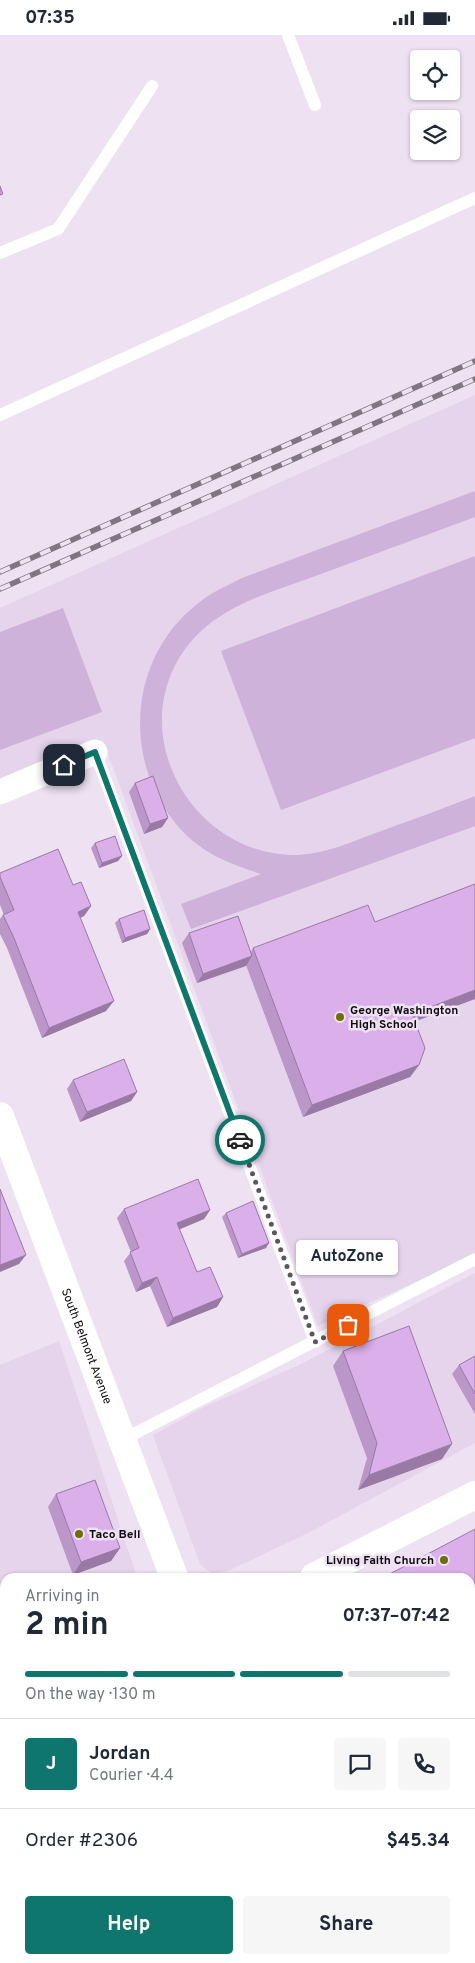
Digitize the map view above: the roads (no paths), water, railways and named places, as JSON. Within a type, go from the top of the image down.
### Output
[{"type":"main road","name":"South Belmont Avenue","points":[[0,1116],[172,1573]]},
{"type":"main road","points":[[322,1573],[475,1495]]},
{"type":"street","points":[[0,792],[95,752]]},
{"type":"lane","points":[[288,35],[315,105]]},
{"type":"lane","points":[[0,253],[58,229],[152,86]]},
{"type":"lane","points":[[0,415],[475,198]]},
{"type":"lane","points":[[95,752],[315,1342]]},
{"type":"lane","points":[[122,1440],[475,1259]]},
{"type":"railway","points":[[0,572],[475,361]]},
{"type":"railway","points":[[0,589],[475,379]]},
{"type":"place","name":"George Washington High School","points":[[340,1017]]},
{"type":"place","name":"AutoZone","points":[[348,1325]]},
{"type":"place","name":"Taco Bell","points":[[79,1534]]},
{"type":"place","name":"Living Faith Church","points":[[444,1560]]}]
